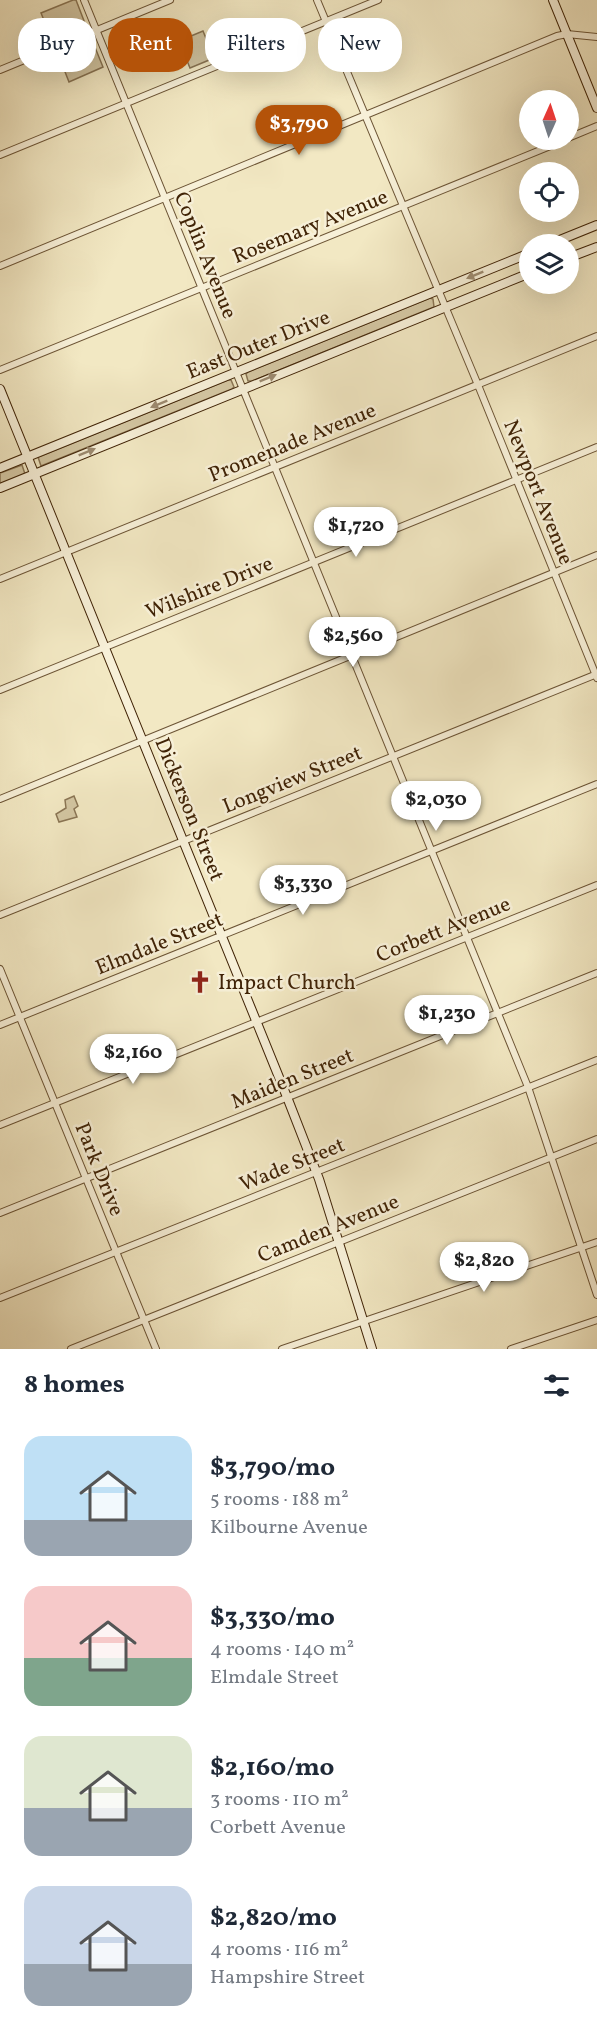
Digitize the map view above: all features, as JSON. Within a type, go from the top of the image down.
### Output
[{"type":"street","name":"Coplin Avenue","points":[[84,0],[91,18]]},
{"type":"street","points":[[96,30],[170,0]]},
{"type":"street","points":[[317,0],[324,18]]},
{"type":"street","points":[[335,18],[378,0]]},
{"type":"street","points":[[553,0],[597,108]]},
{"type":"street","points":[[0,155],[318,25]]},
{"type":"street","name":"Coplin Avenue","points":[[96,30],[528,1087],[597,1295]]},
{"type":"street","points":[[0,266],[557,36],[567,34],[597,37]]},
{"type":"street","points":[[0,70],[18,62]]},
{"type":"street","points":[[347,72],[438,291]]},
{"type":"street","name":"Rosemary Avenue","points":[[579,134],[597,126]]},
{"type":"street","name":"Rosemary Avenue","points":[[0,370],[540,150]]},
{"type":"street","points":[[576,234],[597,225]]},
{"type":"street","points":[[579,254],[597,247]]},
{"type":"street","name":"East Outer Drive","points":[[0,468],[519,258]]},
{"type":"street","name":"East Outer Drive","points":[[0,488],[519,277]]},
{"type":"street","name":"Newport Avenue","points":[[438,291],[596,676]]},
{"type":"street","name":"Promenade Avenue","points":[[0,579],[597,336]]},
{"type":"street","name":"Dickerson Street","points":[[0,389],[287,1097],[316,1172],[372,1349]]},
{"type":"street","name":"Wilshire Drive","points":[[0,690],[597,447]]},
{"type":"street","points":[[0,799],[597,555]]},
{"type":"street","name":"Longview Street","points":[[0,915],[596,676]]},
{"type":"street","name":"Elmdale Street","points":[[0,1025],[597,784]]},
{"type":"street","name":"Corbett Avenue","points":[[0,1125],[597,885]]},
{"type":"street","name":"Park Drive","points":[[0,969],[156,1349]]},
{"type":"street","name":"Maiden Street","points":[[0,1213],[597,973]]},
{"type":"street","name":"Wade Street","points":[[0,1298],[597,1060]]},
{"type":"street","name":"Camden Avenue","points":[[71,1349],[597,1139]]},
{"type":"street","points":[[282,1349],[597,1242]]},
{"type":"street","points":[[511,1349],[597,1320]]},
{"type":"shaded area","points":[[76,0],[83,18],[43,18],[41,13]]},
{"type":"shaded area","points":[[203,31],[205,62],[193,67],[193,35]]},
{"type":"shaded area","points":[[96,50],[103,67],[96,70]]},
{"type":"shaded area","points":[[65,72],[92,72],[69,82]]},
{"type":"shaded area","points":[[430,298],[433,299],[434,307],[248,381],[246,374],[248,372]]},
{"type":"shaded area","points":[[231,380],[234,387],[232,389],[41,466],[38,457]]},
{"type":"shaded area","points":[[22,465],[25,474],[0,484],[0,473]]},
{"type":"shaded area","points":[[74,796],[78,806],[74,809],[77,817],[59,822],[56,814],[66,808],[65,800]]},
{"type":"place","name":"Impact Church","points":[[200,982]]}]
